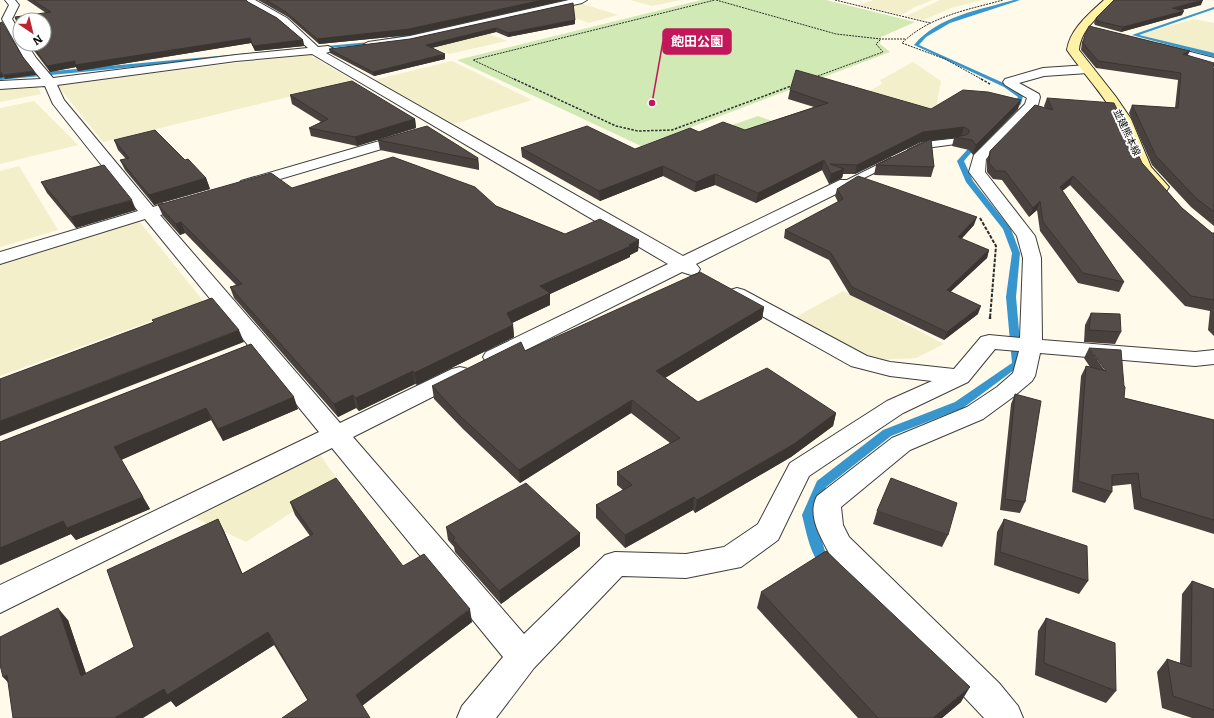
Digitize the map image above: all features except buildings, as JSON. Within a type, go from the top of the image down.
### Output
[{"type":"main road","name":"並建熊本線","points":[[1109,0],[1088,28],[1073,42],[1073,50],[1110,97],[1124,119],[1144,168],[1169,196]]},
{"type":"street","points":[[10,0],[14,5],[7,19],[12,27]]},
{"type":"street","points":[[250,0],[253,4],[283,20],[312,45],[315,51],[681,264],[859,361],[890,369],[960,377]]},
{"type":"street","points":[[354,46],[410,39],[582,0]]},
{"type":"street","points":[[1145,43],[1214,61]]},
{"type":"street","points":[[0,85],[50,82],[236,58],[338,48]]},
{"type":"street","points":[[26,52],[31,60],[50,82],[58,101],[149,213],[523,657]]},
{"type":"street","points":[[1006,718],[987,695],[839,545],[829,526],[827,503],[901,444],[975,413],[1005,392],[1024,376],[1031,344],[1032,258],[1026,236],[977,172],[979,158],[1031,105],[1034,98],[1009,82],[1043,72],[1088,69]]},
{"type":"street","points":[[232,188],[445,126]]},
{"type":"street","points":[[0,600],[337,436],[846,183]]},
{"type":"street","points":[[0,258],[179,204]]},
{"type":"street","points":[[474,718],[523,657],[615,564],[686,566],[731,558],[768,532],[798,470],[895,407],[960,377],[989,342],[1031,344],[1195,359],[1214,357]]},
{"type":"street","points":[[238,354],[260,345]]},
{"type":"lane","points":[[846,183],[924,145],[960,141]]},
{"type":"path","points":[[796,84],[672,130],[638,131],[616,126],[473,60],[716,0],[836,34],[881,39],[905,39]]},
{"type":"path","points":[[835,0],[930,24]]},
{"type":"path","points":[[846,5],[850,4]]},
{"type":"path","points":[[810,78],[884,52],[876,44],[881,39]]},
{"type":"shaded area","points":[[630,0],[681,0],[652,6]]},
{"type":"shaded area","points":[[874,0],[933,0],[915,7],[902,15],[858,5]]},
{"type":"shaded area","points":[[940,0],[982,0],[951,8],[924,20],[906,16]]},
{"type":"shaded area","points":[[580,3],[618,15],[589,23],[550,9]]},
{"type":"shaded area","points":[[1194,19],[1214,23],[1214,59],[1130,37]]},
{"type":"shaded area","points":[[472,27],[507,41],[449,54],[415,40]]},
{"type":"shaded area","points":[[308,54],[354,81],[103,142],[57,85]]},
{"type":"shaded area","points":[[452,61],[532,100],[454,124],[374,80]]},
{"type":"shaded area","points":[[913,62],[941,81],[934,117],[863,94],[882,84],[880,80]]},
{"type":"shaded area","points":[[37,85],[41,94],[0,102],[0,88]]},
{"type":"shaded area","points":[[34,101],[78,145],[0,164],[0,108]]},
{"type":"shaded area","points":[[19,166],[58,230],[0,247],[0,171]]},
{"type":"shaded area","points":[[139,221],[204,302],[0,376],[0,263]]},
{"type":"shaded area","points":[[843,291],[944,344],[916,358],[875,360],[794,318]]},
{"type":"shaded area","points":[[319,453],[339,482],[246,542],[189,515]]},
{"type":"green space","points":[[701,0],[826,0],[915,22],[881,37],[880,44],[890,52],[641,146],[457,60]]},
{"type":"green space","points":[[758,116],[804,132],[772,146],[724,128]]},
{"type":"waterway","points":[[1012,111],[1018,104],[1021,97],[1006,86],[916,45],[936,28],[949,22],[963,16],[1018,0]]},
{"type":"waterway","points":[[1214,8],[1134,35],[1214,55]]},
{"type":"waterway","points":[[0,78],[370,43],[488,19]]},
{"type":"waterway","points":[[830,565],[819,554],[808,515],[821,484],[887,433],[959,405],[1017,364],[1011,297],[1016,253],[1007,229],[970,182],[960,161],[978,141]]},
{"type":"place","name":"飽田公園","points":[[652,103]]}]
